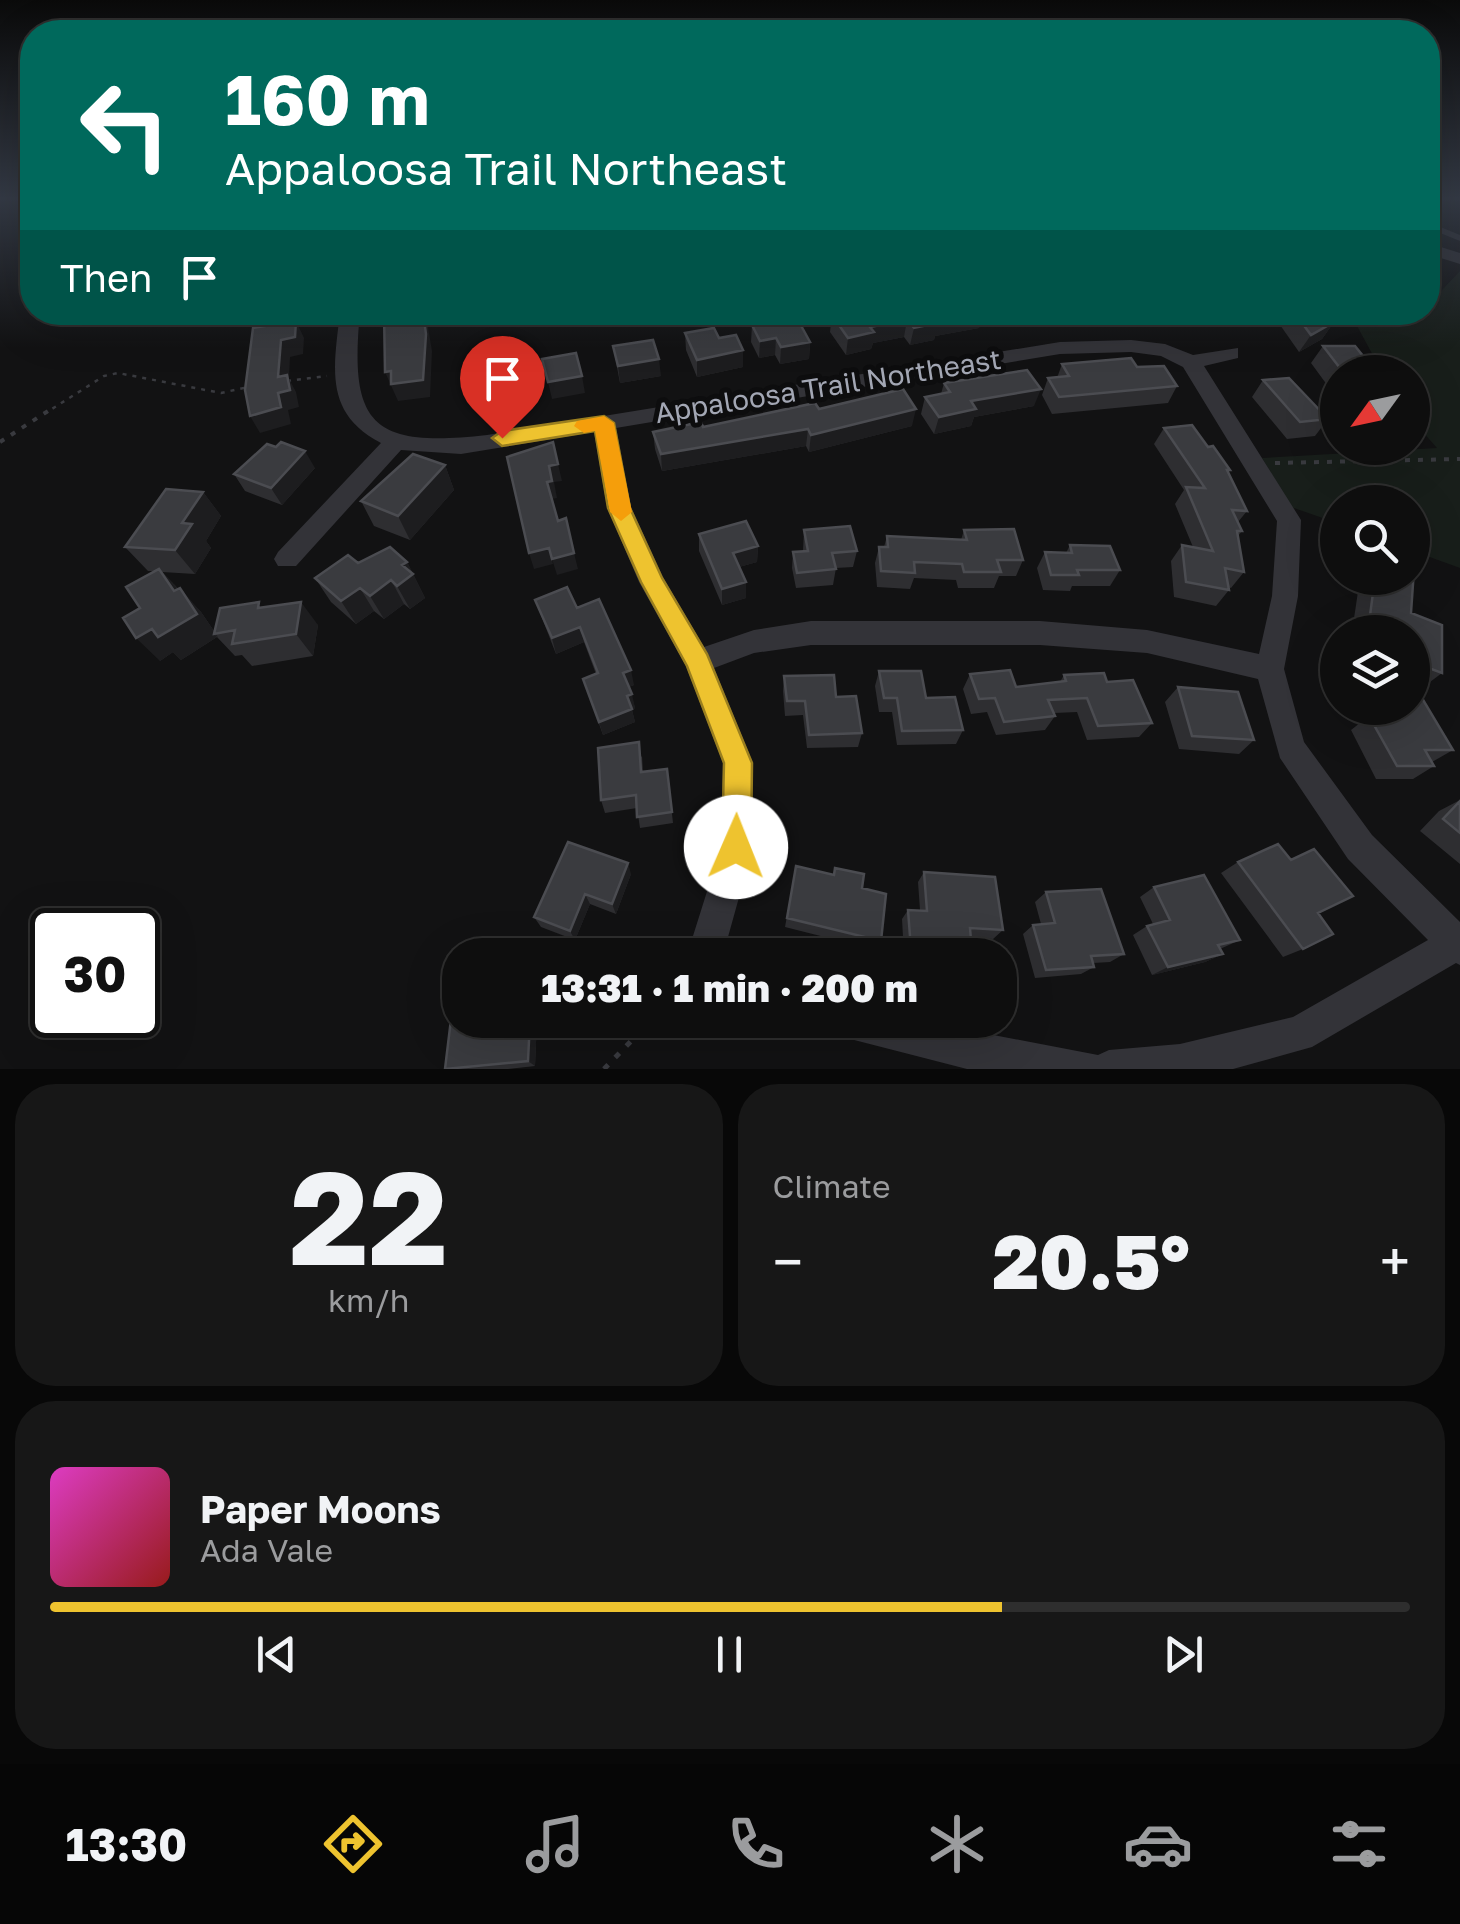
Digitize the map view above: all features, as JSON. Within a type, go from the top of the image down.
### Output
[{"type":"street","name":"Appaloosa Trail Northeast","points":[[349,325],[344,391],[354,412],[396,441],[431,446],[604,423],[1060,348],[1131,346],[1165,350],[1191,362]]},
{"type":"street","points":[[1108,1069],[1180,1063],[1299,1034],[1458,945],[1360,848],[1292,748],[1270,669],[1284,596],[1289,520],[1191,362],[1231,352]]},
{"type":"street","points":[[604,423],[619,508],[652,582],[698,662],[738,763],[736,847],[710,938]]},
{"type":"street","points":[[287,559],[396,441]]},
{"type":"street","points":[[698,662],[730,646],[776,634],[841,631],[1103,636],[1170,645],[1270,669]]},
{"type":"street","points":[[912,1038],[1086,1069]]},
{"type":"path","points":[[0,442],[104,376],[118,373],[221,393],[252,386]]},
{"type":"path","points":[[280,382],[344,373]]},
{"type":"path","points":[[1254,464],[1353,458],[1460,459]]},
{"type":"path","points":[[604,1069],[634,1038]]},
{"type":"shaded area","points":[[1460,271],[1460,568],[1430,557],[1430,485],[1320,485],[1320,517],[1291,507],[1262,458],[1320,455],[1320,465],[1430,465],[1430,448],[1437,448],[1430,440],[1430,355],[1373,355],[1357,325],[1440,325],[1440,292]]},
{"type":"building","points":[[296,325],[295,337],[281,340],[278,377],[287,375],[290,390],[278,393],[281,407],[250,416],[245,390],[253,328]]},
{"type":"building","points":[[384,325],[425,325],[423,380],[391,384],[391,371],[385,372]]},
{"type":"building","points":[[752,325],[801,325],[810,342],[781,347],[776,338],[760,341]]},
{"type":"building","points":[[839,325],[881,325],[870,327],[874,332],[848,338]]},
{"type":"building","points":[[1304,325],[1329,325],[1311,335]]},
{"type":"building","points":[[714,328],[719,338],[736,335],[743,350],[697,360],[685,333]]},
{"type":"building","points":[[653,340],[659,359],[618,366],[613,346]]},
{"type":"building","points":[[1323,346],[1355,346],[1362,355],[1330,355]]},
{"type":"building","points":[[576,353],[582,376],[548,382],[542,359]]},
{"type":"building","points":[[525,357],[528,376],[501,380],[502,389],[479,393],[477,372],[488,370],[487,363]]},
{"type":"building","points":[[1131,358],[1137,367],[1164,366],[1177,386],[1059,397],[1048,378],[1069,376],[1062,364]]},
{"type":"building","points":[[1027,370],[1041,389],[971,401],[976,409],[939,417],[925,397],[950,392],[944,383]]},
{"type":"building","points":[[1289,378],[1320,411],[1320,420],[1300,422],[1263,380]]},
{"type":"building","points":[[903,389],[916,409],[811,435],[808,429],[661,454],[653,432],[701,422],[703,427],[815,403],[819,409]]},
{"type":"building","points":[[1192,425],[1230,470],[1247,511],[1232,510],[1242,531],[1237,531],[1244,572],[1225,568],[1229,590],[1186,582],[1182,545],[1213,551],[1186,487],[1205,488],[1164,428]]},
{"type":"building","points":[[281,442],[305,451],[271,488],[234,474],[267,444],[276,447]]},
{"type":"building","points":[[553,442],[558,464],[549,466],[552,481],[547,482],[558,521],[566,518],[574,553],[552,559],[549,548],[529,553],[507,457]]},
{"type":"building","points":[[413,454],[445,465],[398,516],[361,501]]},
{"type":"building","points":[[166,489],[203,492],[182,523],[192,524],[175,550],[125,547]]},
{"type":"building","points":[[746,521],[758,546],[733,553],[746,582],[722,589],[699,534]]},
{"type":"building","points":[[850,526],[857,551],[832,553],[836,569],[797,573],[793,552],[808,551],[804,530]]},
{"type":"building","points":[[1014,529],[1023,560],[997,560],[1001,572],[964,572],[962,564],[914,562],[915,573],[881,571],[879,547],[888,547],[887,536],[967,540],[964,530]]},
{"type":"building","points":[[1070,545],[1110,546],[1120,570],[1077,570],[1079,575],[1051,575],[1045,552],[1072,553]]},
{"type":"building","points":[[390,547],[407,562],[402,565],[413,574],[397,586],[391,580],[370,596],[360,588],[341,601],[315,578],[348,555],[358,563]]},
{"type":"building","points":[[159,569],[174,591],[180,588],[197,614],[158,637],[152,629],[136,638],[123,618],[140,608],[126,587]]},
{"type":"building","points":[[567,587],[577,608],[599,599],[631,670],[623,673],[632,694],[627,696],[632,709],[599,722],[583,679],[598,673],[580,627],[552,638],[535,600]]},
{"type":"building","points":[[1373,595],[1412,595],[1411,613],[1416,615],[1370,615]]},
{"type":"building","points":[[259,602],[258,608],[301,602],[296,634],[232,644],[235,630],[214,634],[220,608]]},
{"type":"building","points":[[1430,620],[1442,625],[1442,673],[1430,669]]},
{"type":"building","points":[[1010,670],[1016,687],[1066,681],[1064,675],[1104,673],[1107,682],[1133,680],[1152,723],[1098,726],[1087,698],[1048,700],[1055,716],[1004,722],[995,698],[979,699],[970,674]]},
{"type":"building","points":[[879,671],[921,671],[926,698],[955,697],[963,730],[902,731],[897,698],[884,698]]},
{"type":"building","points":[[834,675],[836,697],[856,696],[862,733],[809,735],[805,701],[787,701],[784,676]]},
{"type":"building","points":[[1178,687],[1238,692],[1254,740],[1192,736]]},
{"type":"building","points":[[1430,711],[1453,750],[1425,750],[1434,766],[1397,766],[1374,725],[1430,725]]},
{"type":"building","points":[[639,742],[641,772],[667,769],[672,812],[637,817],[636,795],[601,800],[598,748]]},
{"type":"building","points":[[1460,801],[1460,833],[1443,819]]},
{"type":"building","points":[[568,842],[628,863],[612,904],[585,894],[570,931],[534,917]]},
{"type":"building","points":[[1278,844],[1291,860],[1314,849],[1353,896],[1318,913],[1333,934],[1303,949],[1238,862]]},
{"type":"building","points":[[796,866],[834,875],[835,868],[864,874],[862,888],[886,894],[881,938],[787,918]]},
{"type":"building","points":[[924,872],[995,877],[1003,930],[970,928],[971,938],[910,938],[908,910],[927,911]]},
{"type":"building","points":[[1204,875],[1240,940],[1218,945],[1223,954],[1168,967],[1147,926],[1170,920],[1154,887]]},
{"type":"building","points":[[1101,889],[1124,954],[1091,956],[1094,967],[1046,970],[1033,925],[1055,923],[1046,892]]},
{"type":"building","points":[[449,1038],[529,1038],[528,1061],[445,1069]]},
{"type":"slow traffic","points":[[584,426],[604,423],[621,512]]},
{"type":"route","points":[[502,438],[604,423],[619,508],[652,582],[698,662],[738,763],[736,847]]}]
